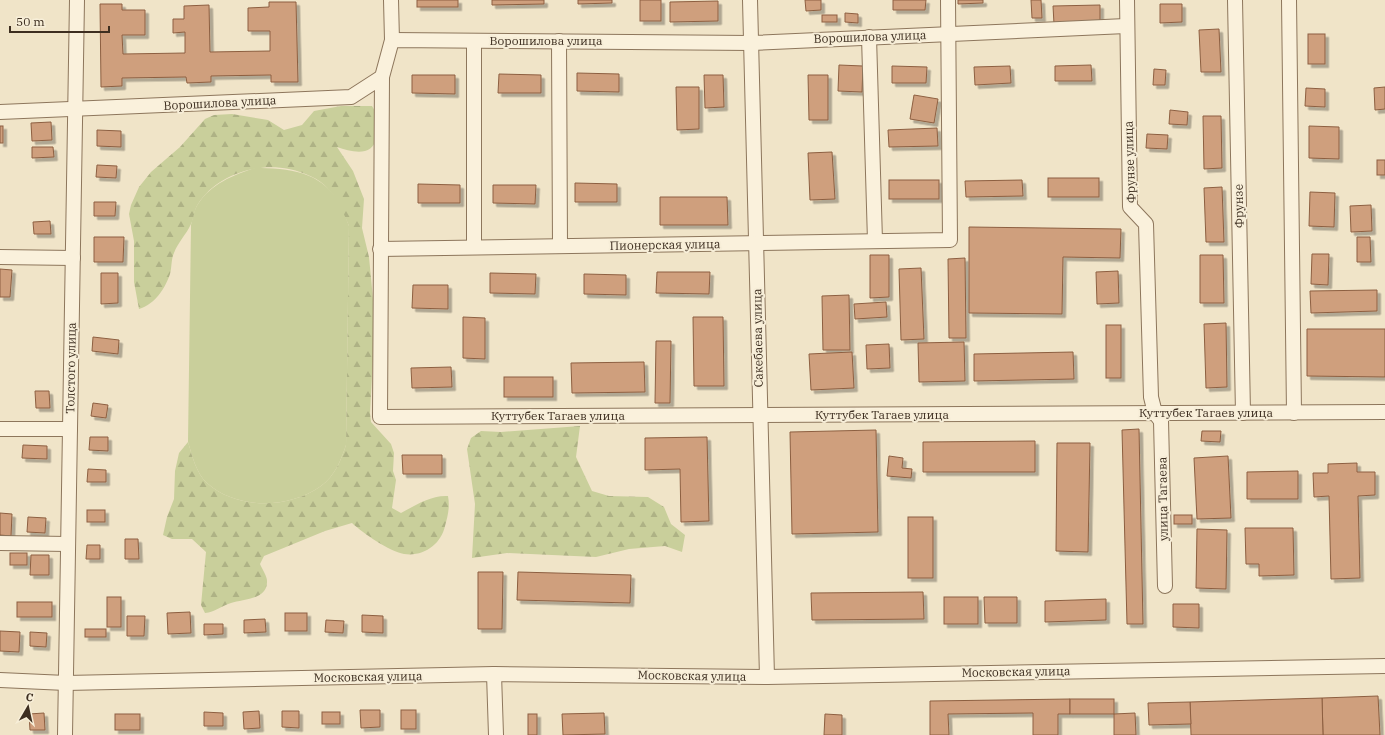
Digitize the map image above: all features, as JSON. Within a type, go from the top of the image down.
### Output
[{"type":"street","name":"Толстого улица","points":[[65,735],[77,0]]},
{"type":"street","points":[[380,249],[382,77],[392,40],[391,0]]},
{"type":"street","name":"Сакебаева улица","points":[[750,0],[766,676]]},
{"type":"street","points":[[948,0],[948,34]]},
{"type":"street","name":"Фрунзе улица","points":[[1127,0],[1126,26],[1130,207],[1146,224],[1151,397],[1155,413]]},
{"type":"street","name":"Фрунзе","points":[[1235,0],[1243,413]]},
{"type":"street","points":[[1289,0],[1294,413]]},
{"type":"street","name":"Ворошилова улица","points":[[392,40],[751,43],[1126,26]]},
{"type":"street","name":"Пионерская улица","points":[[380,249],[950,240],[948,34]]},
{"type":"street","points":[[869,37],[875,241]]},
{"type":"street","points":[[474,41],[474,247]]},
{"type":"street","points":[[559,42],[560,246]]},
{"type":"street","name":"Ворошилова улица","points":[[0,112],[75,110],[351,97],[382,77]]},
{"type":"street","name":"Куттубек Тагаев улица","points":[[380,249],[380,417],[1385,412]]},
{"type":"street","points":[[0,257],[73,258]]},
{"type":"street","name":"улица Тагаева","points":[[1155,413],[1161,421],[1165,586]]},
{"type":"street","points":[[0,429],[70,429]]},
{"type":"street","points":[[0,544],[68,544]]},
{"type":"street","name":"Московская улица","points":[[0,680],[66,683],[494,674],[766,676],[1385,666]]},
{"type":"street","points":[[494,674],[496,735]]},
{"type":"green space","points":[[341,106],[372,106],[379,122],[375,143],[371,148],[361,152],[355,152],[337,147],[353,171],[364,199],[362,228],[369,257],[375,320],[370,413],[371,422],[391,444],[394,453],[393,471],[396,480],[392,508],[401,513],[430,499],[448,496],[448,515],[443,532],[436,544],[425,551],[411,554],[404,554],[384,546],[352,523],[325,531],[264,556],[260,564],[267,581],[266,587],[259,595],[254,598],[231,603],[205,613],[201,605],[206,552],[192,539],[172,539],[163,535],[167,517],[174,499],[175,471],[179,453],[188,442],[197,469],[207,483],[219,492],[248,502],[279,502],[294,499],[308,494],[321,486],[334,473],[346,445],[349,226],[339,204],[328,188],[312,177],[301,172],[277,167],[251,169],[238,173],[215,185],[198,204],[191,224],[173,255],[170,274],[165,285],[155,300],[139,309],[134,282],[134,241],[129,214],[131,205],[139,187],[151,172],[180,147],[205,119],[214,115],[232,114],[268,120],[284,130],[302,125],[314,111]]},
{"type":"green space","points":[[255,168],[292,171],[313,178],[323,184],[332,192],[340,203],[349,226],[346,445],[334,473],[321,486],[308,494],[294,499],[263,503],[248,502],[233,498],[219,492],[207,483],[197,469],[188,442],[191,225],[197,206],[209,191],[231,177]]},
{"type":"green space","points":[[580,426],[576,457],[592,491],[609,496],[648,497],[664,507],[671,524],[685,535],[682,552],[665,546],[629,549],[596,557],[507,553],[472,558],[475,504],[467,449],[471,438],[481,431],[501,432]]},
{"type":"building","points":[[417,0],[458,0],[458,7],[417,7]]},
{"type":"building","points":[[492,0],[544,0],[544,4],[492,5]]},
{"type":"building","points":[[578,0],[612,0],[612,3],[578,4]]},
{"type":"building","points":[[640,0],[661,0],[661,21],[640,21]]},
{"type":"building","points":[[805,0],[821,0],[821,10],[806,11]]},
{"type":"building","points":[[893,0],[926,0],[925,10],[893,10]]},
{"type":"building","points":[[958,0],[983,0],[983,3],[958,4]]},
{"type":"building","points":[[1031,0],[1041,0],[1042,18],[1032,18]]},
{"type":"building","points":[[718,1],[718,21],[670,22],[670,2]]},
{"type":"building","points":[[269,2],[296,2],[298,82],[271,82],[271,75],[211,76],[211,82],[187,83],[186,77],[122,78],[122,86],[101,87],[100,4],[122,4],[122,10],[145,10],[145,35],[122,35],[123,54],[185,53],[185,32],[173,33],[173,19],[184,19],[184,6],[209,5],[210,52],[270,51],[270,31],[248,31],[248,8],[269,7]]},
{"type":"building","points":[[1160,4],[1182,4],[1182,22],[1160,23]]},
{"type":"building","points":[[1100,5],[1100,23],[1054,24],[1053,6]]},
{"type":"building","points":[[845,13],[858,14],[858,23],[845,22]]},
{"type":"building","points":[[822,15],[837,15],[837,22],[822,22]]},
{"type":"building","points":[[1219,29],[1221,72],[1201,72],[1199,30]]},
{"type":"building","points":[[1308,34],[1325,34],[1325,64],[1308,64]]},
{"type":"building","points":[[839,65],[863,66],[862,92],[838,91]]},
{"type":"building","points":[[1091,65],[1092,81],[1055,81],[1055,66]]},
{"type":"building","points":[[892,66],[927,67],[926,83],[892,83]]},
{"type":"building","points":[[1010,66],[1011,83],[975,85],[974,67]]},
{"type":"building","points":[[1154,69],[1166,70],[1165,85],[1153,85]]},
{"type":"building","points":[[577,73],[619,74],[619,92],[577,91]]},
{"type":"building","points":[[499,74],[541,75],[541,93],[498,93]]},
{"type":"building","points":[[412,75],[455,75],[455,94],[412,93]]},
{"type":"building","points":[[704,75],[723,75],[724,107],[705,108]]},
{"type":"building","points":[[808,75],[828,75],[828,120],[809,120]]},
{"type":"building","points":[[676,87],[699,87],[699,129],[677,130]]},
{"type":"building","points":[[1385,87],[1385,109],[1375,110],[1374,88]]},
{"type":"building","points":[[1306,88],[1325,89],[1325,107],[1305,106]]},
{"type":"building","points":[[914,95],[938,99],[934,123],[910,119]]},
{"type":"building","points":[[1170,110],[1188,112],[1187,125],[1169,124]]},
{"type":"building","points":[[1203,116],[1221,116],[1222,168],[1204,169]]},
{"type":"building","points":[[51,122],[52,140],[32,141],[31,123]]},
{"type":"building","points":[[0,126],[3,126],[3,143],[0,143]]},
{"type":"building","points":[[1309,126],[1339,127],[1339,159],[1309,158]]},
{"type":"building","points":[[937,128],[938,146],[889,147],[888,130]]},
{"type":"building","points":[[97,130],[121,131],[121,147],[97,146]]},
{"type":"building","points":[[1147,134],[1168,135],[1167,149],[1146,148]]},
{"type":"building","points":[[32,147],[53,147],[54,157],[32,158]]},
{"type":"building","points":[[832,152],[835,199],[810,200],[808,153]]},
{"type":"building","points":[[1377,160],[1385,160],[1385,175],[1377,175]]},
{"type":"building","points":[[97,165],[117,166],[116,178],[96,177]]},
{"type":"building","points":[[1048,178],[1099,178],[1099,197],[1048,197]]},
{"type":"building","points":[[889,180],[939,180],[939,199],[889,199]]},
{"type":"building","points":[[1022,180],[1023,196],[966,197],[965,181]]},
{"type":"building","points":[[575,183],[617,184],[617,202],[575,202]]},
{"type":"building","points":[[418,184],[460,185],[460,203],[418,203]]},
{"type":"building","points":[[493,185],[536,185],[535,204],[493,203]]},
{"type":"building","points":[[1222,187],[1224,242],[1206,242],[1204,188]]},
{"type":"building","points":[[1310,192],[1335,193],[1334,227],[1309,226]]},
{"type":"building","points":[[660,197],[727,197],[728,225],[660,225]]},
{"type":"building","points":[[94,202],[116,202],[115,216],[94,216]]},
{"type":"building","points":[[1371,205],[1372,231],[1351,232],[1350,206]]},
{"type":"building","points":[[50,221],[51,234],[34,234],[33,222]]},
{"type":"building","points":[[969,227],[1121,229],[1120,258],[1063,257],[1062,314],[969,313]]},
{"type":"building","points":[[94,237],[124,237],[123,262],[94,262]]},
{"type":"building","points":[[1357,237],[1370,237],[1371,262],[1357,262]]},
{"type":"building","points":[[1312,254],[1329,254],[1328,285],[1311,284]]},
{"type":"building","points":[[870,255],[889,255],[889,297],[870,298]]},
{"type":"building","points":[[1200,255],[1223,255],[1224,303],[1200,303]]},
{"type":"building","points":[[965,258],[966,338],[949,338],[948,259]]},
{"type":"building","points":[[921,268],[924,339],[901,340],[899,269]]},
{"type":"building","points":[[0,269],[12,270],[10,297],[0,297]]},
{"type":"building","points":[[1118,271],[1119,303],[1097,304],[1096,272]]},
{"type":"building","points":[[657,272],[710,272],[709,294],[656,293]]},
{"type":"building","points":[[101,273],[118,273],[118,303],[101,304]]},
{"type":"building","points":[[490,273],[536,274],[535,294],[490,293]]},
{"type":"building","points":[[584,274],[626,275],[626,295],[584,294]]},
{"type":"building","points":[[413,285],[448,285],[448,309],[412,308]]},
{"type":"building","points":[[1377,290],[1377,311],[1311,313],[1310,291]]},
{"type":"building","points":[[849,295],[850,350],[823,350],[822,296]]},
{"type":"building","points":[[886,302],[887,317],[855,319],[854,304]]},
{"type":"building","points":[[463,317],[485,318],[485,359],[463,358]]},
{"type":"building","points":[[693,317],[723,317],[724,386],[694,386]]},
{"type":"building","points":[[1226,323],[1227,387],[1206,388],[1204,324]]},
{"type":"building","points":[[1106,325],[1121,325],[1121,378],[1106,378]]},
{"type":"building","points":[[1307,329],[1385,329],[1385,377],[1307,376]]},
{"type":"building","points":[[93,337],[119,340],[118,354],[92,351]]},
{"type":"building","points":[[656,341],[671,341],[670,403],[655,403]]},
{"type":"building","points":[[964,342],[965,381],[919,382],[918,343]]},
{"type":"building","points":[[889,344],[890,368],[867,369],[866,345]]},
{"type":"building","points":[[852,352],[854,388],[811,390],[809,354]]},
{"type":"building","points":[[1073,352],[1074,379],[974,381],[974,354]]},
{"type":"building","points":[[644,362],[645,392],[572,393],[571,363]]},
{"type":"building","points":[[451,367],[452,387],[412,388],[411,368]]},
{"type":"building","points":[[504,377],[553,377],[553,397],[504,397]]},
{"type":"building","points":[[35,391],[49,391],[50,408],[36,408]]},
{"type":"building","points":[[93,403],[108,405],[106,418],[91,416]]},
{"type":"building","points":[[1139,429],[1143,624],[1127,624],[1122,430]]},
{"type":"building","points":[[876,430],[878,532],[792,534],[790,432]]},
{"type":"building","points":[[1202,431],[1221,431],[1220,442],[1201,441]]},
{"type":"building","points":[[90,437],[108,437],[108,451],[89,450]]},
{"type":"building","points":[[707,437],[709,521],[681,522],[680,469],[645,470],[645,438]]},
{"type":"building","points":[[1035,441],[1035,472],[923,472],[923,442]]},
{"type":"building","points":[[1057,443],[1090,443],[1088,552],[1056,551]]},
{"type":"building","points":[[23,445],[47,446],[47,459],[22,458]]},
{"type":"building","points":[[402,455],[442,455],[442,474],[403,474]]},
{"type":"building","points":[[889,456],[903,458],[902,468],[912,469],[911,478],[887,476]]},
{"type":"building","points":[[1228,456],[1231,518],[1197,519],[1194,458]]},
{"type":"building","points":[[1357,463],[1357,472],[1375,472],[1375,495],[1358,496],[1360,578],[1331,579],[1329,496],[1314,497],[1313,473],[1328,473],[1328,464]]},
{"type":"building","points":[[88,469],[106,470],[106,482],[87,482]]},
{"type":"building","points":[[1298,471],[1298,499],[1247,499],[1247,472]]},
{"type":"building","points":[[87,510],[105,510],[105,522],[87,522]]},
{"type":"building","points":[[0,513],[12,514],[11,536],[0,535]]},
{"type":"building","points":[[1174,515],[1192,515],[1192,524],[1174,524]]},
{"type":"building","points":[[28,517],[46,518],[45,533],[27,532]]},
{"type":"building","points":[[908,517],[933,517],[933,578],[908,578]]},
{"type":"building","points":[[1245,528],[1293,528],[1294,575],[1259,576],[1259,564],[1246,564]]},
{"type":"building","points":[[1197,529],[1227,530],[1226,589],[1196,588]]},
{"type":"building","points":[[125,539],[138,539],[139,559],[125,559]]},
{"type":"building","points":[[87,545],[100,545],[100,559],[86,559]]},
{"type":"building","points":[[10,553],[27,553],[27,565],[10,565]]},
{"type":"building","points":[[31,555],[49,555],[49,575],[30,575]]},
{"type":"building","points":[[478,572],[503,572],[502,629],[478,629]]},
{"type":"building","points":[[518,572],[631,575],[630,603],[517,600]]},
{"type":"building","points":[[923,592],[924,619],[812,620],[811,593]]},
{"type":"building","points":[[107,597],[121,597],[121,627],[107,627]]},
{"type":"building","points":[[944,597],[978,597],[978,624],[944,624]]},
{"type":"building","points":[[984,597],[1017,597],[1017,623],[985,623]]},
{"type":"building","points":[[1106,599],[1106,620],[1045,622],[1045,601]]},
{"type":"building","points":[[17,602],[52,602],[52,617],[17,617]]},
{"type":"building","points":[[1173,604],[1199,604],[1199,628],[1173,627]]},
{"type":"building","points":[[190,612],[191,633],[168,634],[167,613]]},
{"type":"building","points":[[285,613],[307,613],[307,631],[285,631]]},
{"type":"building","points":[[362,615],[383,616],[383,633],[362,632]]},
{"type":"building","points":[[127,616],[145,616],[144,636],[127,636]]},
{"type":"building","points":[[265,619],[266,632],[244,633],[244,620]]},
{"type":"building","points":[[326,620],[344,621],[343,633],[325,632]]},
{"type":"building","points":[[204,624],[223,624],[223,634],[204,635]]},
{"type":"building","points":[[85,629],[106,629],[106,637],[85,637]]},
{"type":"building","points":[[0,631],[20,632],[19,652],[0,651]]},
{"type":"building","points":[[30,632],[47,633],[46,647],[30,646]]},
{"type":"building","points":[[1378,696],[1380,735],[1323,735],[1322,698]]},
{"type":"building","points":[[1322,698],[1323,735],[1191,735],[1190,702]]},
{"type":"building","points":[[1070,699],[1070,714],[1058,714],[1058,735],[1033,735],[1033,713],[948,714],[949,735],[930,735],[930,701]]},
{"type":"building","points":[[1070,699],[1114,699],[1114,714],[1070,714]]},
{"type":"building","points":[[1190,702],[1191,724],[1149,725],[1148,703]]},
{"type":"building","points":[[360,710],[380,710],[380,727],[361,728]]},
{"type":"building","points":[[401,710],[416,710],[416,729],[401,729]]},
{"type":"building","points":[[259,711],[260,728],[244,729],[243,712]]},
{"type":"building","points":[[282,711],[299,711],[299,728],[282,727]]},
{"type":"building","points":[[204,712],[223,713],[223,726],[204,726]]},
{"type":"building","points":[[322,712],[340,712],[340,724],[322,724]]},
{"type":"building","points":[[44,713],[45,730],[30,730],[29,714]]},
{"type":"building","points":[[604,713],[605,734],[563,735],[562,714]]},
{"type":"building","points":[[1135,713],[1136,735],[1114,735],[1114,714]]},
{"type":"building","points":[[115,714],[140,714],[140,730],[115,730]]},
{"type":"building","points":[[528,714],[537,714],[537,735],[528,735]]},
{"type":"building","points":[[825,714],[842,715],[842,735],[824,735]]}]
